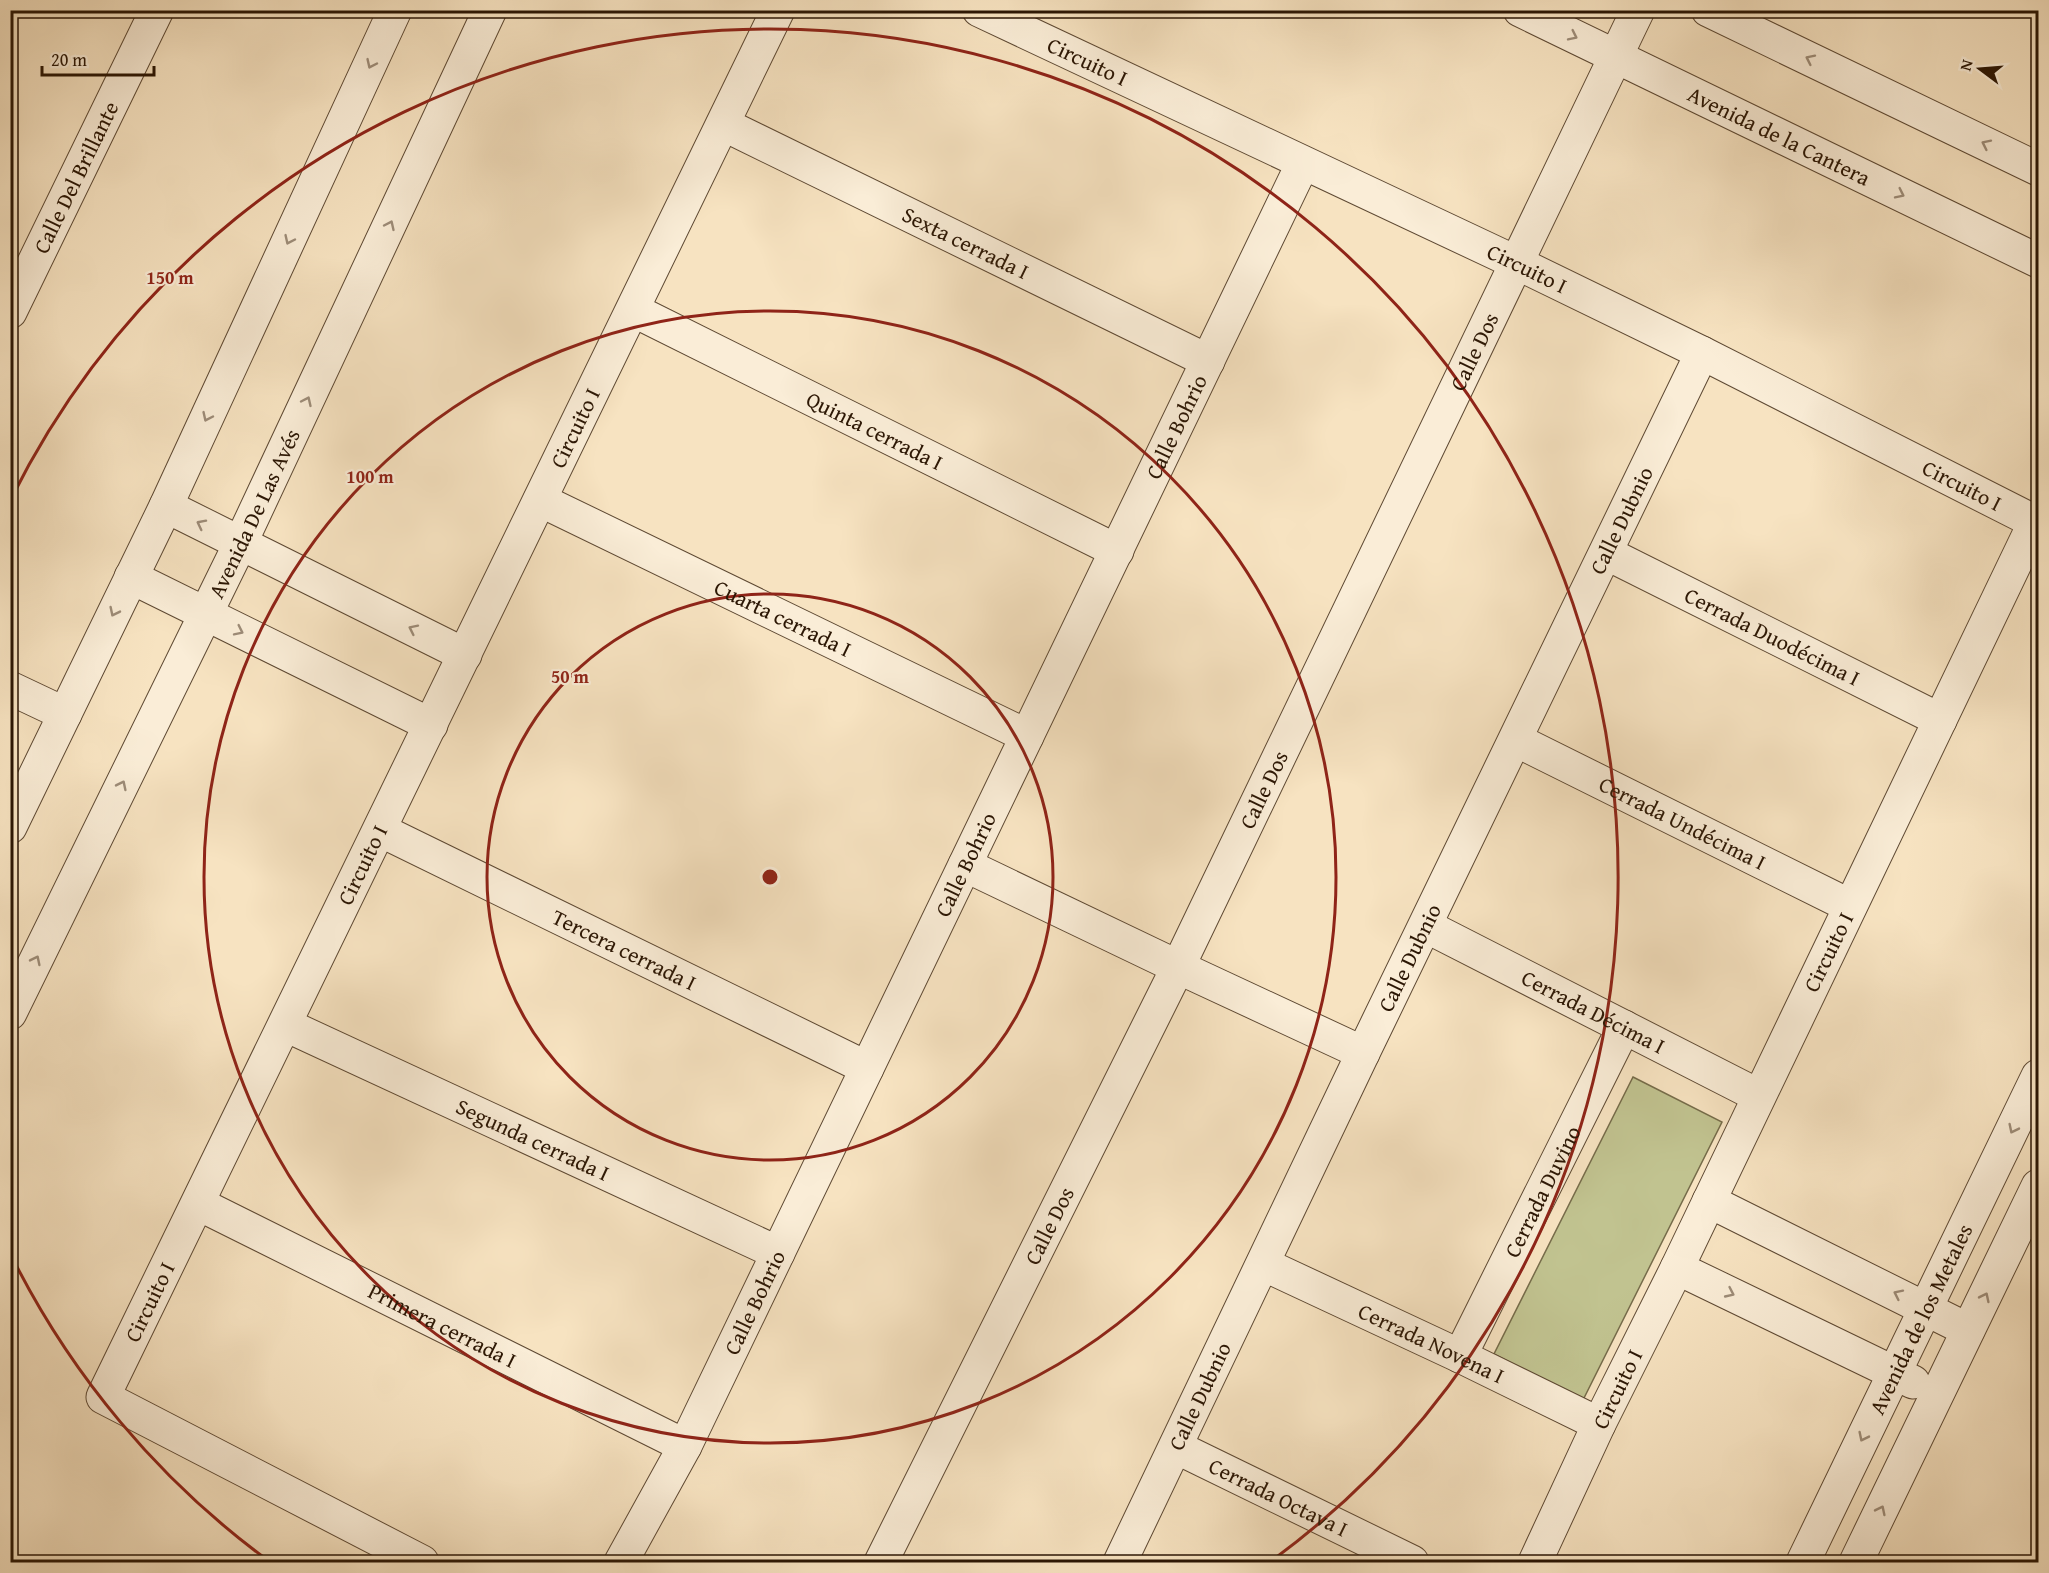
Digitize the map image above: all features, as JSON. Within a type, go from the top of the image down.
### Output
[{"type":"street","name":"Calle Del Brillante","points":[[10,312],[157,10]]},
{"type":"street","points":[[10,827],[165,506],[395,10]]},
{"type":"street","name":"Avenida De Las Avés","points":[[10,1013],[240,544],[490,10]]},
{"type":"street","name":"Circuito I","points":[[422,1563],[103,1397],[199,1204],[778,10]]},
{"type":"street","name":"Circuito I","points":[[979,10],[1517,263],[1702,353],[2035,522],[1677,1268],[1599,1424],[1535,1563]]},
{"type":"street","name":"Avenida de la Cantera","points":[[1520,10],[2038,261]]},
{"type":"street","name":"Calle Dos","points":[[881,1563],[1178,967],[1638,10]]},
{"type":"street","points":[[1708,10],[2038,169]]},
{"type":"street","name":"Sexta cerrada I","points":[[723,124],[1208,361]]},
{"type":"street","name":"Calle Bohrio","points":[[621,1563],[685,1446],[1303,163]]},
{"type":"street","name":"Quinta cerrada I","points":[[633,310],[1117,551]]},
{"type":"street","name":"Calle Dubnio","points":[[1120,1563],[1363,1053],[1702,353]]},
{"type":"street","name":"Cuarta cerrada I","points":[[540,500],[1027,736]]},
{"type":"street","points":[[165,506],[465,655]]},
{"type":"street","name":"Cerrada Duodécima I","points":[[1606,553],[1940,720]]},
{"type":"street","points":[[131,577],[431,726]]},
{"type":"street","points":[[10,688],[65,714]]},
{"type":"street","name":"Cerrada Undécima I","points":[[1515,740],[1850,906]]},
{"type":"street","name":"Tercera cerrada I","points":[[380,830],[867,1068]]},
{"type":"street","points":[[965,865],[1363,1053]]},
{"type":"street","name":"Cerrada Décima I","points":[[1426,926],[1759,1096]]},
{"type":"street","name":"Segunda cerrada I","points":[[286,1025],[778,1252]]},
{"type":"street","name":"Cerrada Duvino","points":[[1460,1356],[1624,1027]]},
{"type":"street","name":"Avenida de los Metales","points":[[1803,1563],[2038,1076]]},
{"type":"street","points":[[1856,1563],[2038,1186]]},
{"type":"street","points":[[1709,1201],[1968,1330]]},
{"type":"street","name":"Primera cerrada I","points":[[199,1204],[685,1446]]},
{"type":"street","name":"Cerrada Novena I","points":[[1263,1264],[1599,1424]]},
{"type":"street","points":[[1677,1268],[1938,1394]]},
{"type":"street","name":"Cerrada Octava I","points":[[1176,1447],[1412,1563]]},
{"type":"green space","points":[[1633,1077],[1722,1122],[1583,1400],[1494,1354]]}]
